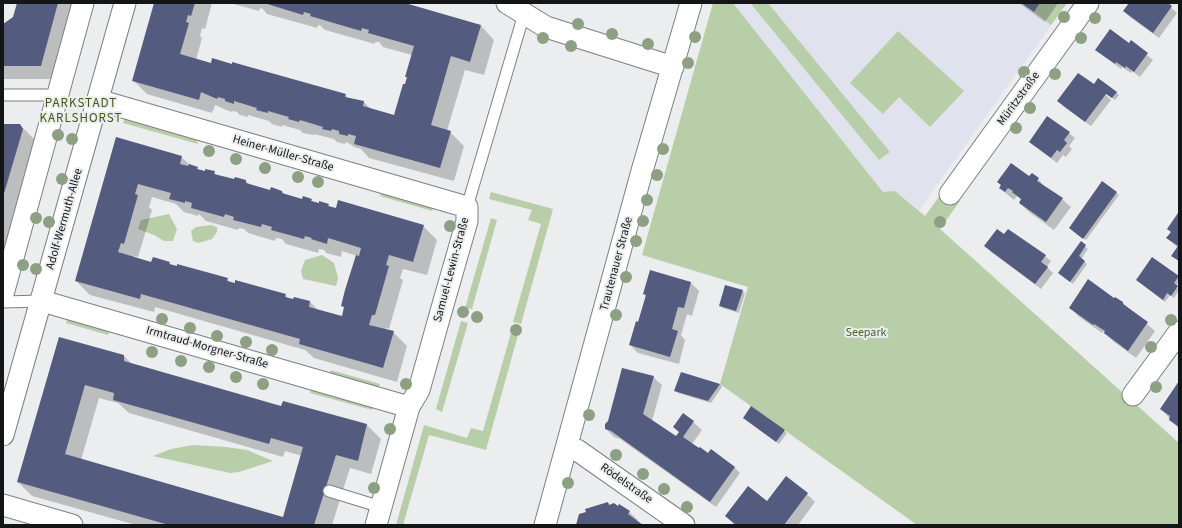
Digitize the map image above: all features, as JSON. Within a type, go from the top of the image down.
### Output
[{"type":"street","points":[[3,294],[83,3]]},
{"type":"street","name":"Adolf-Wermuth-Allee","points":[[3,435],[125,3]]},
{"type":"street","name":"Trautenauer Straße","points":[[545,525],[642,171],[691,3]]},
{"type":"street","name":"Müritzstraße","points":[[950,194],[1088,3]]},
{"type":"street","points":[[516,8],[546,27],[673,67]]},
{"type":"street","name":"Heiner-Müller-Straße","points":[[98,100],[467,207]]},
{"type":"street","name":"Samuel-Lewin-Straße","points":[[379,516],[409,407],[419,390],[467,221],[467,207]]},
{"type":"street","name":"Irmtraud-Morgner-Straße","points":[[42,301],[409,407]]},
{"type":"street","points":[[1133,395],[1179,332]]},
{"type":"street","name":"Rödelstraße","points":[[567,447],[577,450],[684,525]]},
{"type":"street","points":[[3,505],[72,525]]},
{"type":"lane","name":"Samuel-Lewin-Straße","points":[[467,207],[516,8]]},
{"type":"lane","points":[[3,95],[58,95]]},
{"type":"lane","name":"Irmtraud-Morgner-Straße","points":[[3,302],[42,301]]},
{"type":"lane","points":[[329,491],[379,516]]},
{"type":"shaded area","points":[[733,3],[1067,3],[919,210],[895,191],[883,192]]},
{"type":"green space","name":"Seepark","points":[[713,3],[733,3],[883,192],[895,191],[925,216],[944,190],[960,201],[940,229],[1179,443],[1179,525],[917,525],[720,384],[748,287],[642,255]]},
{"type":"green space","points":[[768,3],[890,152],[879,160],[751,4]]},
{"type":"green space","points":[[1040,3],[1067,3],[1051,25],[1034,12]]},
{"type":"green space","points":[[898,31],[964,91],[930,127],[899,97],[883,114],[850,83]]},
{"type":"green space","points":[[125,118],[196,138],[198,144],[123,123]]},
{"type":"green space","points":[[382,192],[434,206],[432,211],[380,196]]},
{"type":"green space","points":[[491,192],[553,209],[521,324],[513,322],[541,224],[528,220],[532,210],[489,199]]},
{"type":"green space","points":[[169,214],[177,229],[173,241],[164,241],[154,235],[138,229],[141,220]]},
{"type":"green space","points":[[491,218],[497,220],[472,309],[465,308]]},
{"type":"green space","points":[[211,225],[217,227],[217,232],[212,239],[198,243],[193,241],[191,231],[196,227]]},
{"type":"green space","points":[[322,255],[334,263],[338,278],[336,286],[303,279],[301,271],[305,260]]},
{"type":"green space","points":[[67,319],[110,331],[108,335],[66,323]]},
{"type":"green space","points":[[461,321],[468,323],[442,412],[436,409]]},
{"type":"green space","points":[[511,333],[518,335],[486,450],[429,435],[403,525],[396,525],[424,425],[467,438],[471,428],[483,431]]},
{"type":"green space","points":[[331,370],[380,384],[378,389],[329,375]]},
{"type":"green space","points":[[311,388],[373,406],[372,410],[310,393]]},
{"type":"green space","points":[[193,445],[247,450],[273,461],[239,472],[230,473],[153,456],[171,449]]},
{"type":"building","points":[[17,3],[58,3],[41,66],[3,66],[3,24],[13,17]]},
{"type":"building","points":[[154,3],[195,3],[191,16],[188,15],[186,22],[189,23],[180,54],[211,63],[212,58],[232,64],[232,62],[346,94],[345,97],[364,101],[363,106],[394,115],[403,84],[405,84],[407,77],[405,77],[414,46],[368,33],[369,30],[362,28],[361,31],[310,16],[311,14],[304,12],[303,15],[264,3],[405,3],[481,25],[470,62],[451,56],[431,125],[451,131],[440,168],[354,144],[356,136],[339,134],[339,131],[322,129],[323,127],[300,120],[299,122],[288,119],[289,117],[268,111],[268,113],[256,110],[257,108],[234,101],[234,104],[225,101],[225,99],[218,97],[217,99],[201,92],[199,100],[132,81]]},
{"type":"building","points":[[1021,3],[1040,3],[1034,12]]},
{"type":"building","points":[[1129,3],[1168,3],[1172,6],[1153,33],[1123,11]]},
{"type":"building","points":[[1110,29],[1129,43],[1131,40],[1148,53],[1134,72],[1126,66],[1125,68],[1116,62],[1115,64],[1095,50]]},
{"type":"building","points":[[1078,73],[1094,84],[1098,78],[1117,92],[1112,98],[1106,94],[1085,122],[1057,101]]},
{"type":"building","points":[[1047,116],[1070,132],[1064,140],[1067,143],[1060,152],[1057,150],[1051,158],[1029,142]]},
{"type":"building","points":[[3,124],[20,124],[23,129],[3,197]]},
{"type":"building","points":[[116,137],[182,156],[180,164],[188,166],[189,164],[198,167],[197,169],[205,171],[205,169],[215,171],[214,174],[234,179],[235,177],[246,180],[246,183],[270,190],[271,187],[282,191],[282,193],[302,199],[303,196],[312,199],[311,201],[319,203],[319,201],[336,208],[338,200],[424,225],[413,262],[389,255],[386,265],[389,266],[375,315],[372,315],[369,325],[394,331],[383,368],[299,344],[300,339],[141,294],[140,299],[75,281]],"holes":[[[138,184],[171,193],[169,199],[192,203],[191,208],[224,217],[225,214],[234,217],[233,220],[261,227],[262,224],[272,227],[271,230],[304,239],[305,236],[327,244],[328,238],[361,248],[359,256],[356,255],[345,290],[341,306],[344,307],[342,316],[309,307],[310,301],[294,297],[293,299],[285,297],[286,294],[235,280],[235,283],[227,281],[228,278],[177,264],[177,266],[169,264],[170,262],[153,257],[151,262],[118,252],[121,243],[124,244],[138,195],[135,194]]]},
{"type":"building","points":[[1011,163],[1029,176],[1032,173],[1039,178],[1037,181],[1063,198],[1046,222],[1019,203],[1021,199],[1012,192],[1013,191],[1008,188],[1005,192],[999,188],[1001,185],[997,182]]},
{"type":"building","points":[[1102,181],[1117,192],[1083,239],[1069,228]]},
{"type":"building","points":[[1178,213],[1179,261],[1171,256],[1178,246],[1166,238],[1171,232],[1167,229]]},
{"type":"building","points":[[997,229],[1004,234],[1008,229],[1046,255],[1041,262],[1048,267],[1035,284],[984,246]]},
{"type":"building","points":[[1081,241],[1086,245],[1079,256],[1085,261],[1070,282],[1058,273]]},
{"type":"building","points":[[1152,257],[1179,276],[1174,283],[1178,286],[1171,296],[1167,293],[1163,300],[1136,280]]},
{"type":"building","points":[[650,270],[691,282],[684,308],[678,307],[672,329],[678,331],[670,357],[629,345],[646,295],[643,294]]},
{"type":"building","points":[[1088,279],[1114,298],[1115,297],[1123,302],[1123,304],[1148,322],[1128,351],[1104,333],[1105,331],[1094,324],[1093,325],[1069,308]]},
{"type":"building","points":[[725,285],[743,290],[736,311],[719,306]]},
{"type":"building","points":[[59,337],[124,355],[124,361],[281,406],[283,401],[367,424],[358,461],[336,455],[314,525],[169,525],[17,482]],"holes":[[[85,385],[114,393],[113,400],[269,444],[271,438],[303,447],[283,517],[65,454]]]},
{"type":"building","points":[[622,368],[654,376],[643,414],[676,436],[679,432],[673,427],[683,413],[694,421],[683,437],[708,453],[711,449],[735,467],[710,502],[611,431],[605,429],[605,424],[608,421]]},
{"type":"building","points":[[681,372],[720,384],[708,401],[674,391]]},
{"type":"building","points":[[1179,381],[1179,427],[1169,420],[1170,416],[1160,409]]},
{"type":"building","points":[[751,406],[785,430],[776,442],[743,418]]},
{"type":"building","points":[[786,476],[808,493],[784,525],[736,525],[725,516],[748,486],[767,501]]},
{"type":"building","points":[[608,502],[609,505],[614,503],[618,506],[619,504],[630,511],[628,514],[643,525],[576,525],[579,514],[586,512],[585,509]]},
{"type":"district","name":"PARKSTADT KARLSHORST","points":[[81,112]]}]
